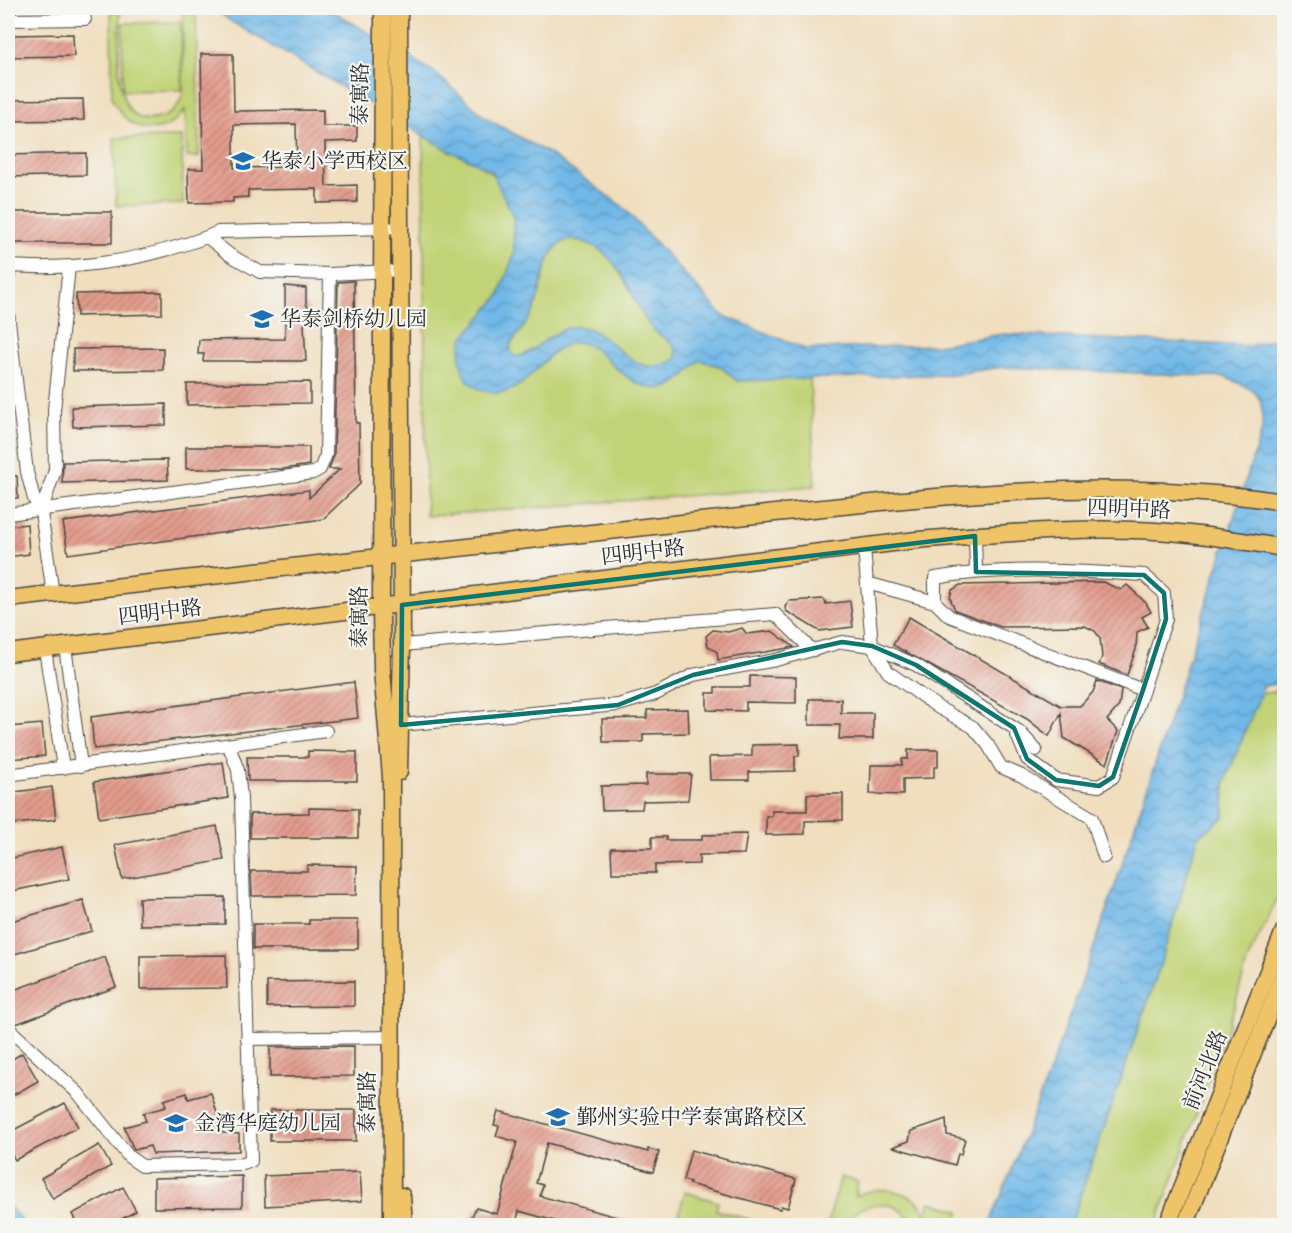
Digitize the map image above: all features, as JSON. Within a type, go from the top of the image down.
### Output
[{"type":"main road","name":"泰寓路","points":[[383,8],[381,608],[382,670],[391,777],[392,1226]]},
{"type":"main road","name":"泰寓路","points":[[399,8],[402,553],[401,725],[398,776],[399,1126],[404,1226]]},
{"type":"main road","name":"四明中路","points":[[8,599],[381,555],[974,492],[1077,488],[1234,495],[1284,502]]},
{"type":"main road","name":"四明中路","points":[[8,653],[864,547],[1037,530],[1121,530],[1222,538],[1284,548]]},
{"type":"main road","name":"前河北路","points":[[1167,1226],[1284,931]]},
{"type":"main road","name":"前河北路","points":[[1185,1226],[1284,974]]},
{"type":"street","points":[[8,20],[85,19]]},
{"type":"street","points":[[8,280],[9,265],[69,267],[106,264],[169,250],[218,232],[401,228]]},
{"type":"street","points":[[207,237],[230,255],[260,272],[330,274],[401,271]]},
{"type":"street","points":[[42,512],[55,470],[54,410],[69,267]]},
{"type":"street","points":[[8,514],[42,512],[313,473],[320,470],[326,455],[330,274]]},
{"type":"street","points":[[8,313],[27,472],[34,499],[42,512],[53,594]]},
{"type":"street","points":[[975,536],[976,572]]},
{"type":"street","points":[[864,547],[872,646],[888,672],[939,708],[973,727],[988,745],[1001,767],[1022,776],[1092,818],[1104,857]]},
{"type":"street","points":[[935,602],[935,578],[976,572],[1144,575],[1164,593],[1166,619],[1113,777],[1099,786],[1056,780],[1027,759],[1014,728]]},
{"type":"street","points":[[867,583],[935,602],[949,616],[1143,690]]},
{"type":"street","points":[[402,645],[775,614],[812,650]]},
{"type":"street","points":[[401,725],[618,705],[656,694],[693,675],[842,642],[872,646],[916,665],[1014,728],[1036,750]]},
{"type":"street","points":[[64,646],[81,766]]},
{"type":"street","points":[[45,649],[63,768]]},
{"type":"street","points":[[8,775],[326,731]]},
{"type":"street","points":[[8,1028],[78,1093],[129,1157],[142,1166],[243,1164],[250,1161],[241,798],[238,770],[229,746]]},
{"type":"street","points":[[247,1039],[390,1037]]},
{"type":"highlighted area","points":[[975,536],[976,572],[1144,575],[1164,593],[1166,619],[1143,690],[1113,777],[1099,786],[1056,780],[1027,759],[1014,728],[916,665],[872,646],[842,642],[693,675],[618,705],[401,725],[402,605]]},
{"type":"green space","points":[[111,8],[122,8],[119,64],[124,99],[131,112],[143,119],[164,117],[172,112],[180,102],[183,93],[183,16],[180,8],[196,8],[199,157],[187,157],[185,110],[176,120],[166,126],[145,129],[127,119],[112,99]]},
{"type":"green space","points":[[181,22],[182,90],[123,91],[122,23]]},
{"type":"green space","points":[[423,128],[597,243],[810,374],[815,486],[426,516]]},
{"type":"green space","points":[[182,137],[183,204],[116,206],[114,138]]},
{"type":"green space","points":[[1284,690],[1284,885],[1248,959],[1229,1025],[1156,1225],[1070,1226],[1160,966],[1198,837],[1224,817],[1225,781],[1260,694]]},
{"type":"green space","points":[[841,1177],[858,1182],[855,1196],[884,1190],[905,1194],[914,1199],[926,1214],[930,1202],[960,1211],[956,1225],[914,1225],[898,1209],[879,1204],[860,1210],[844,1225],[827,1225]]},
{"type":"green space","points":[[685,1192],[718,1202],[716,1210],[769,1225],[675,1225]]},
{"type":"water","points":[[213,8],[328,8],[434,72],[486,118],[551,155],[622,206],[722,315],[805,349],[937,345],[1003,334],[1249,346],[1273,340],[1284,332],[1284,636],[1280,648],[1284,653],[1284,683],[1264,686],[1225,781],[1224,817],[1198,837],[1160,966],[1070,1225],[989,1225],[1065,1029],[1166,731],[1262,430],[1262,408],[1257,395],[1245,386],[1225,377],[1002,367],[955,374],[737,381],[721,367],[700,360],[677,382],[660,389],[634,381],[589,345],[582,343],[568,344],[556,350],[514,389],[500,393],[484,391],[472,385],[464,374],[460,360],[463,338],[499,296],[514,254],[513,216],[491,170],[448,150],[232,22]],"holes":[[[570,239],[600,250],[611,260],[649,325],[675,348],[676,359],[661,365],[647,366],[625,355],[593,331],[581,327],[570,327],[551,336],[526,353],[519,356],[512,355],[510,345],[532,314],[553,251]]]},
{"type":"water","points":[[8,1205],[26,1225],[8,1225]]},
{"type":"building","points":[[73,34],[74,56],[8,57],[8,35]]},
{"type":"building","points":[[201,54],[233,54],[234,111],[323,110],[323,126],[357,126],[357,141],[325,142],[326,186],[357,185],[357,202],[317,203],[317,189],[248,190],[248,197],[233,198],[233,202],[189,203],[188,169],[203,169]],"holes":[[[296,124],[297,167],[234,168],[234,125]]]},
{"type":"building","points":[[83,99],[84,120],[8,121],[8,100]]},
{"type":"building","points":[[86,153],[86,175],[8,177],[8,155]]},
{"type":"building","points":[[8,212],[112,212],[112,243],[11,243]]},
{"type":"building","points":[[354,281],[356,423],[359,423],[360,484],[323,519],[68,554],[63,522],[309,490],[309,498],[340,469],[329,469],[334,455],[338,282]]},
{"type":"building","points":[[285,286],[306,288],[306,304],[311,312],[304,325],[306,361],[203,361],[204,354],[198,354],[199,340],[285,339]]},
{"type":"building","points":[[162,292],[162,314],[77,316],[76,294]]},
{"type":"building","points":[[163,348],[163,370],[73,371],[73,349]]},
{"type":"building","points":[[310,382],[310,403],[187,405],[187,384]]},
{"type":"building","points":[[166,404],[166,425],[73,427],[72,407]]},
{"type":"building","points":[[186,447],[309,447],[309,465],[283,469],[186,469]]},
{"type":"building","points":[[167,460],[168,480],[62,483],[63,462]]},
{"type":"building","points":[[8,476],[17,476],[18,498],[8,498]]},
{"type":"building","points":[[27,524],[29,554],[8,557],[8,526]]},
{"type":"building","points":[[1103,582],[1121,590],[1127,585],[1146,603],[1151,612],[1142,617],[1148,627],[1137,632],[1136,649],[1127,675],[1099,664],[1102,657],[1100,638],[1095,631],[1085,626],[1001,627],[955,610],[950,598],[952,590],[960,585]]},
{"type":"building","points":[[824,599],[826,604],[850,601],[853,627],[819,631],[786,611],[785,607],[789,601]]},
{"type":"building","points":[[909,617],[1061,706],[1080,706],[1093,692],[1097,681],[1121,690],[1119,706],[1107,720],[1118,731],[1107,764],[1064,738],[1061,713],[1049,736],[1027,719],[893,645]]},
{"type":"building","points":[[742,628],[747,634],[772,631],[794,647],[718,660],[717,652],[708,646],[706,636],[713,630],[728,632]]},
{"type":"building","points":[[750,676],[796,677],[796,703],[746,702],[746,711],[707,710],[707,693],[715,693],[715,687],[750,687]]},
{"type":"building","points":[[354,682],[358,718],[94,749],[91,717]]},
{"type":"building","points":[[809,699],[841,699],[841,713],[873,713],[873,739],[839,739],[840,725],[809,725]]},
{"type":"building","points":[[688,709],[689,733],[643,734],[643,742],[603,742],[602,719],[647,718],[647,710]]},
{"type":"building","points":[[42,724],[45,756],[8,759],[8,727]]},
{"type":"building","points":[[799,744],[799,756],[795,756],[795,771],[749,772],[749,780],[710,780],[709,757],[752,756],[752,745]]},
{"type":"building","points":[[908,750],[938,750],[938,767],[934,767],[934,778],[903,779],[903,795],[870,794],[871,765],[902,765],[902,759],[908,759]]},
{"type":"building","points":[[308,751],[357,752],[357,781],[248,781],[247,757],[308,757]]},
{"type":"building","points":[[223,762],[228,798],[99,818],[94,782]]},
{"type":"building","points":[[646,774],[691,774],[688,800],[643,801],[642,809],[602,810],[601,786],[646,785]]},
{"type":"building","points":[[52,787],[56,819],[8,825],[8,793]]},
{"type":"building","points":[[807,794],[843,794],[843,820],[805,821],[805,834],[766,835],[766,816],[772,816],[772,811],[807,811]]},
{"type":"building","points":[[309,808],[358,809],[358,838],[250,838],[250,814],[309,813]]},
{"type":"building","points":[[217,826],[224,860],[122,879],[115,845]]},
{"type":"building","points":[[747,834],[744,854],[699,855],[699,864],[655,865],[655,873],[612,873],[611,848],[652,848],[652,837],[666,837],[666,840],[702,840],[702,835]]},
{"type":"building","points":[[62,847],[69,879],[8,892],[8,859]]},
{"type":"building","points":[[307,865],[357,866],[356,895],[252,896],[251,871],[307,871]]},
{"type":"building","points":[[225,897],[225,924],[140,925],[139,898]]},
{"type":"building","points":[[83,900],[92,931],[8,956],[8,922]]},
{"type":"building","points":[[309,920],[358,920],[358,949],[253,949],[253,924],[309,924]]},
{"type":"building","points":[[226,955],[227,988],[140,989],[140,956]]},
{"type":"building","points":[[105,957],[116,987],[16,1024],[8,1001],[8,992]]},
{"type":"building","points":[[354,981],[354,1006],[267,1007],[267,982]]},
{"type":"building","points":[[354,1046],[354,1076],[270,1077],[270,1047]]},
{"type":"building","points":[[22,1053],[38,1081],[8,1098],[8,1062]]},
{"type":"building","points":[[187,1093],[188,1099],[211,1093],[223,1133],[239,1134],[239,1151],[153,1154],[150,1146],[134,1150],[124,1127],[146,1121],[143,1113],[166,1107],[164,1100]]},
{"type":"building","points":[[65,1103],[78,1127],[15,1160],[8,1147],[8,1133]]},
{"type":"building","points":[[270,1110],[356,1110],[356,1141],[270,1141]]},
{"type":"building","points":[[498,1111],[648,1152],[648,1149],[659,1152],[653,1172],[547,1143],[536,1183],[543,1185],[540,1196],[635,1222],[635,1226],[572,1226],[519,1211],[515,1226],[467,1226],[476,1208],[497,1214],[517,1142],[496,1136],[499,1126],[494,1125]]},
{"type":"building","points":[[946,1119],[947,1135],[965,1139],[955,1165],[893,1147],[909,1141],[911,1131]]},
{"type":"building","points":[[99,1145],[111,1166],[53,1199],[41,1178]]},
{"type":"building","points":[[691,1150],[796,1179],[788,1208],[781,1206],[780,1209],[689,1184],[690,1182],[683,1180]]},
{"type":"building","points":[[360,1172],[362,1201],[265,1206],[264,1176]]},
{"type":"building","points":[[242,1176],[242,1207],[154,1208],[154,1178]]},
{"type":"building","points":[[123,1187],[136,1211],[109,1226],[78,1226],[72,1214]]},
{"type":"place","name":"华泰小学西校区","points":[[243,161]]},
{"type":"place","name":"华泰剑桥幼儿园","points":[[262,319]]},
{"type":"place","name":"鄞州实验中学泰寓路校区","points":[[558,1117]]},
{"type":"place","name":"金湾华庭幼儿园","points":[[176,1123]]}]
